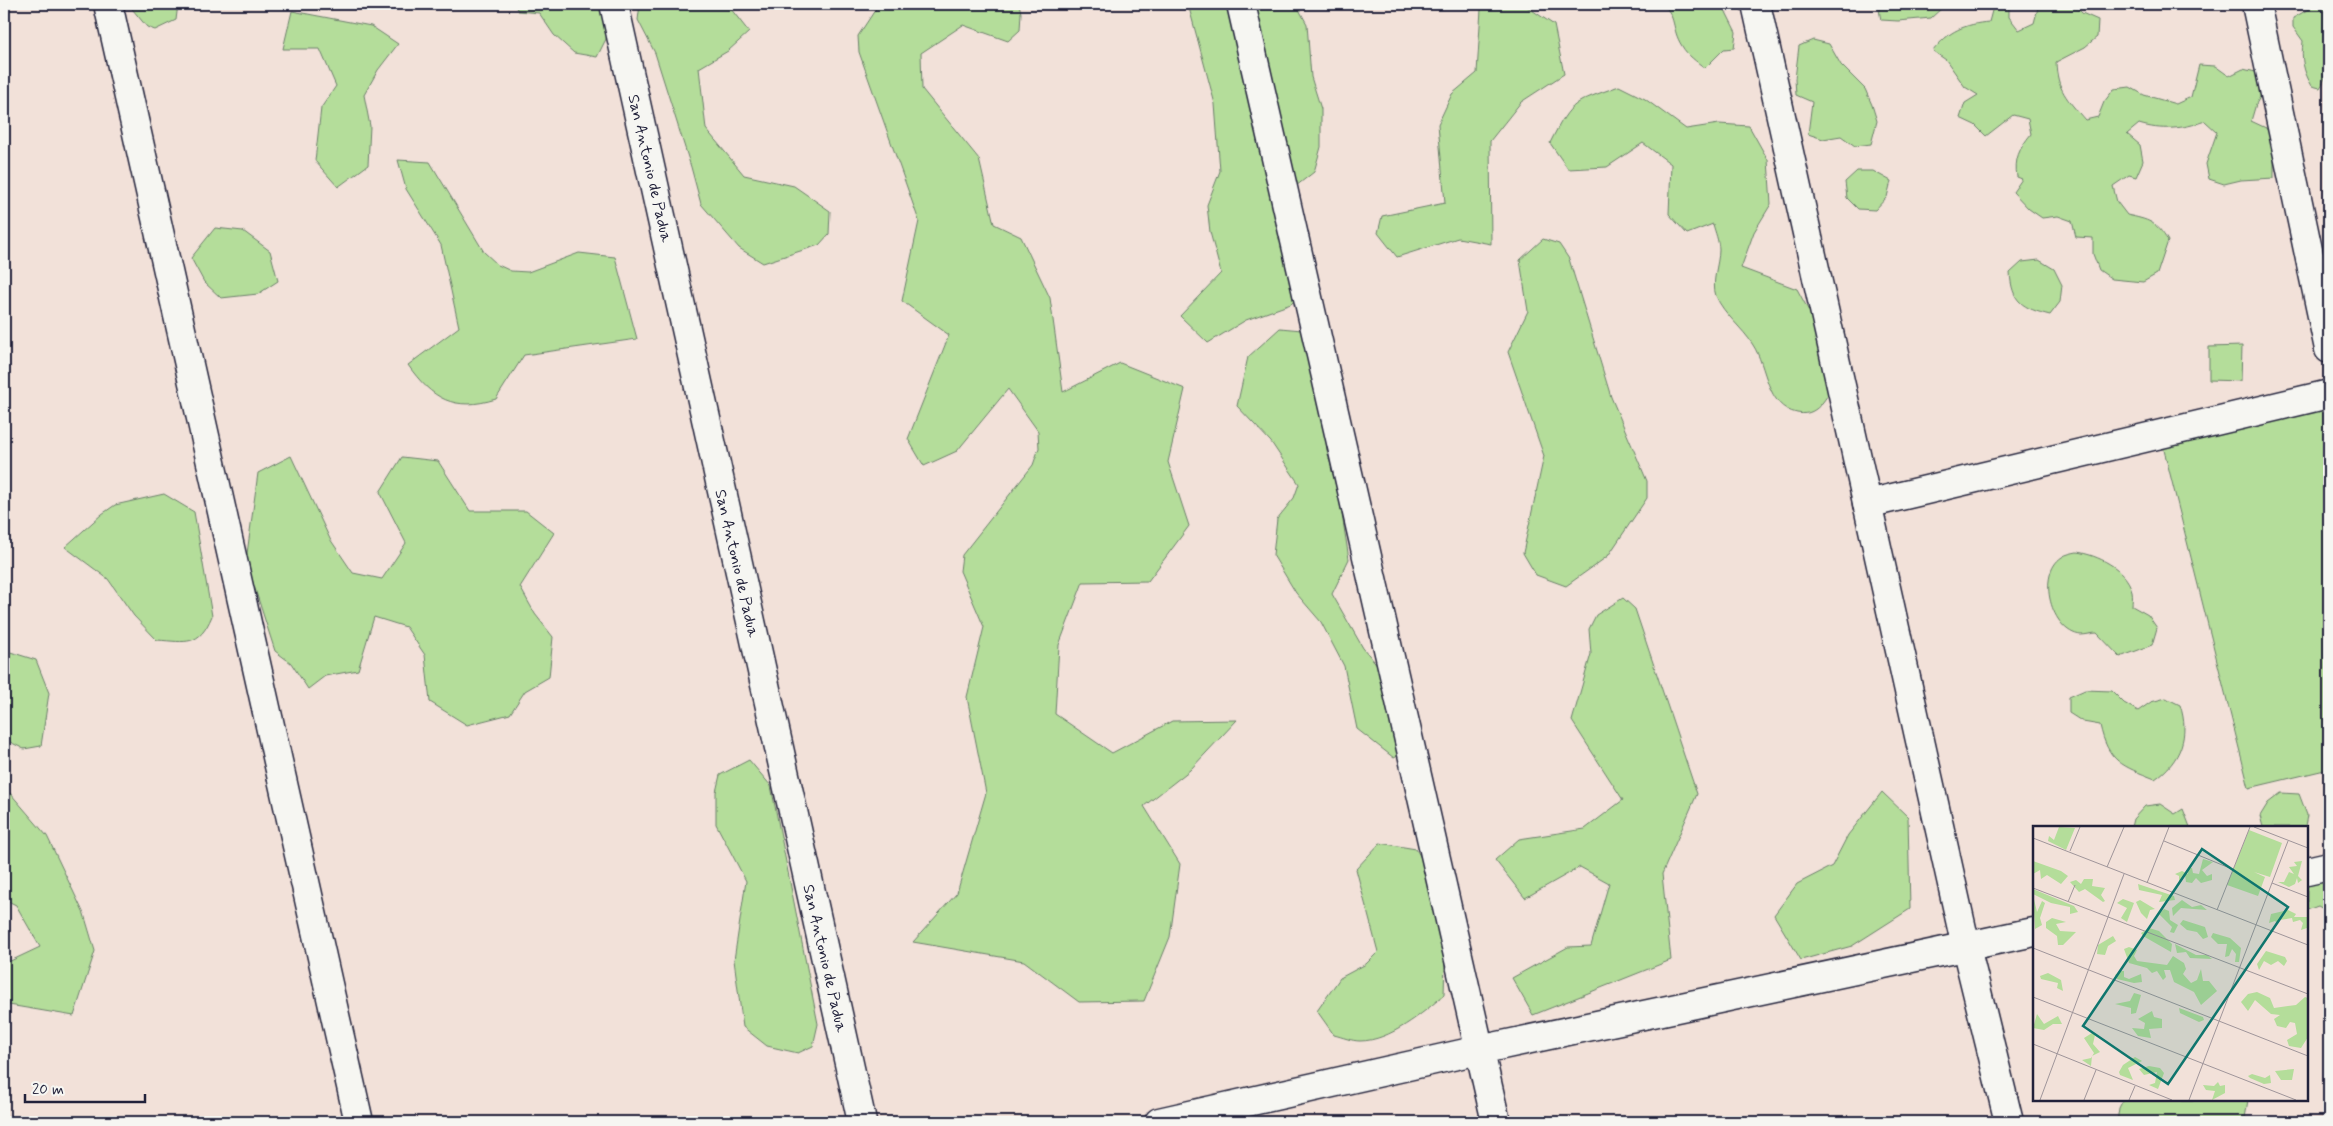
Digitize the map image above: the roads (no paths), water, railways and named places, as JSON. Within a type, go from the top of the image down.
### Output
[{"type":"street","points":[[108,4],[359,1122]]},
{"type":"street","name":"San Antonio de Padua","points":[[614,4],[862,1122]]},
{"type":"street","points":[[1241,4],[1496,1122]]},
{"type":"street","points":[[1756,4],[1966,947],[2009,1122]]},
{"type":"street","points":[[2256,4],[2329,349]]},
{"type":"street","points":[[1867,504],[2329,394]]},
{"type":"street","points":[[2308,870],[2329,866]]},
{"type":"street","points":[[1159,1122],[1479,1050],[2033,932]]}]
